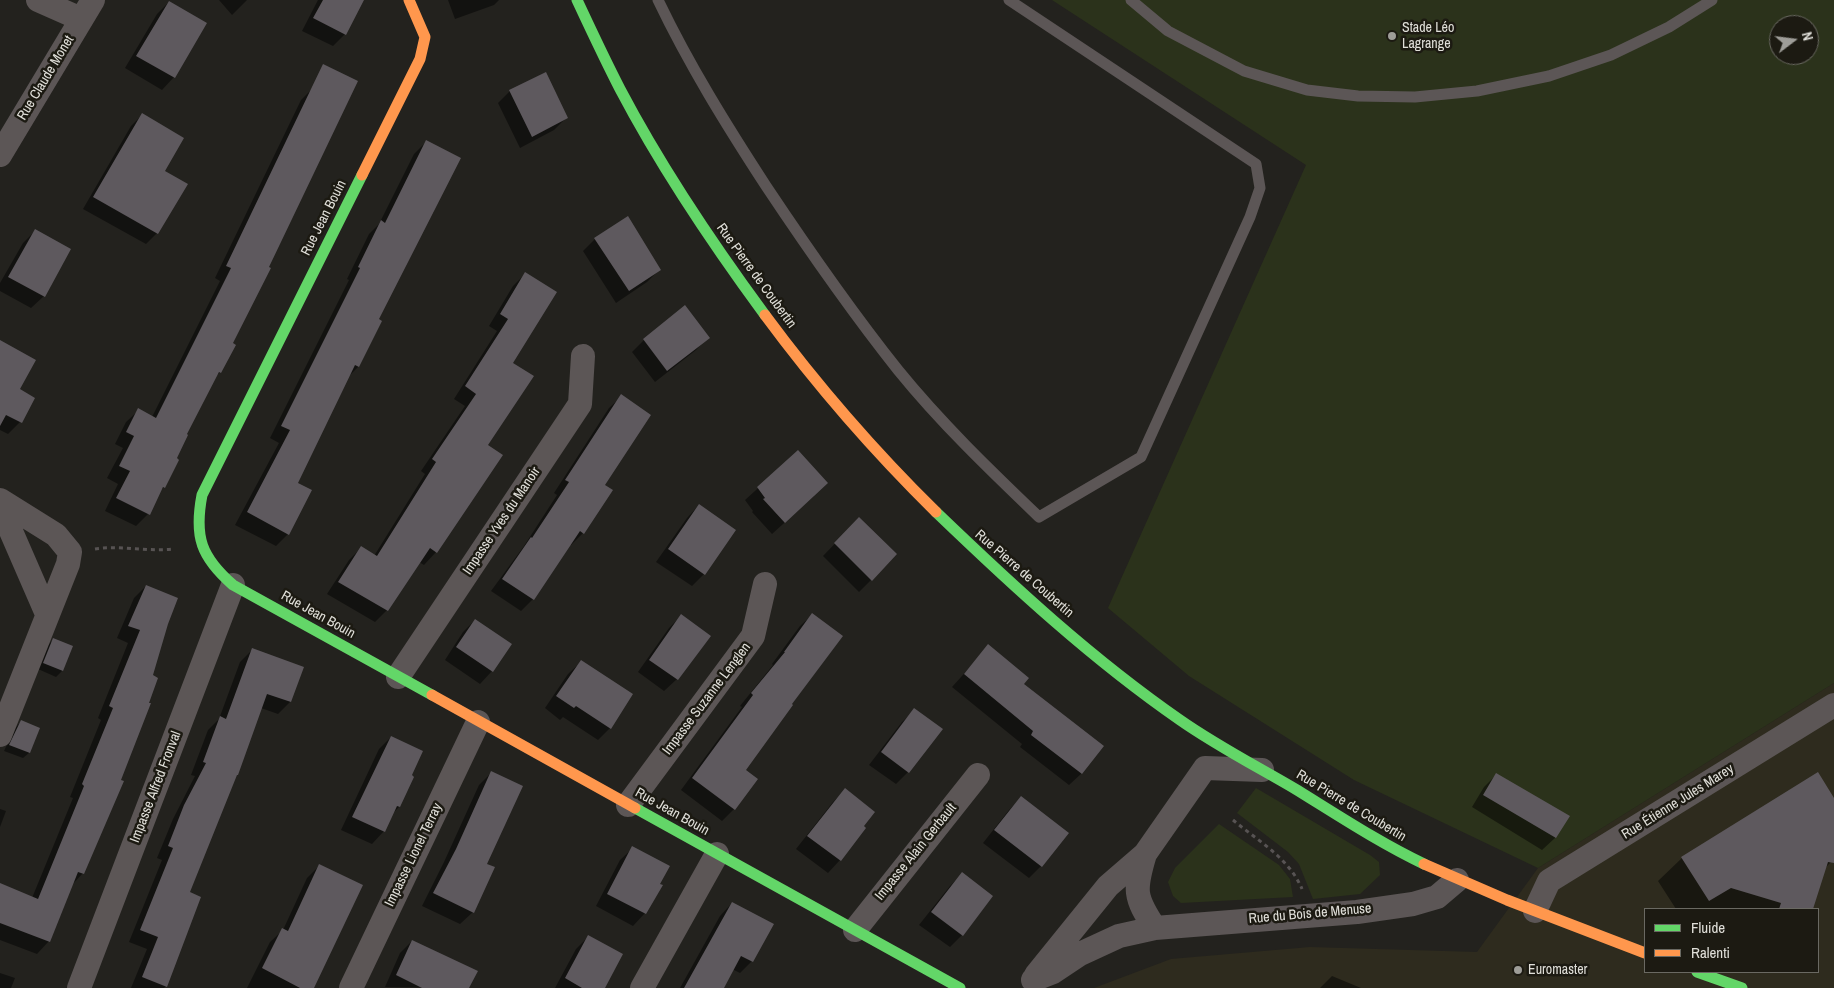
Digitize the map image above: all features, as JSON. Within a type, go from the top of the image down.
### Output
[{"type":"main road","name":"Rue Jean Bouin","points":[[410,0],[425,37],[420,59],[202,495],[197,517],[199,536],[205,555],[216,572],[233,585],[960,988]]},
{"type":"main road","name":"Rue Pierre de Coubertin","points":[[577,0],[636,120],[714,247],[828,395],[879,453],[950,528],[1028,599],[1104,662],[1196,731],[1407,856],[1458,880],[1568,925],[1644,953]]},
{"type":"main road","points":[[1700,973],[1733,986]]},
{"type":"street","points":[[38,0],[87,10]]},
{"type":"street","name":"Rue Claude Monet","points":[[0,155],[87,10]]},
{"type":"street","name":"Impasse Yves du Manoir","points":[[398,677],[580,404],[583,356]]},
{"type":"street","points":[[0,500],[56,535],[70,552],[68,564],[0,735]]},
{"type":"street","points":[[0,506],[47,614]]},
{"type":"street","name":"Impasse Suzanne Lenglen","points":[[628,805],[753,636],[765,584]]},
{"type":"street","name":"Impasse Alfred Fronval","points":[[79,988],[233,585]]},
{"type":"street","name":"Rue Étienne Jules Marey","points":[[1535,911],[1549,881],[1834,705]]},
{"type":"street","name":"Impasse Lionel Terray","points":[[351,988],[478,722]]},
{"type":"street","points":[[1196,731],[1205,768],[1262,770]]},
{"type":"street","name":"Rue du Bois de Menuse","points":[[1029,984],[1108,886],[1145,854],[1205,768]]},
{"type":"street","name":"Impasse Alain Gerbault","points":[[854,930],[978,775]]},
{"type":"street","points":[[642,988],[717,854]]},
{"type":"street","name":"Rue du Bois de Menuse","points":[[1145,854],[1137,890],[1141,906],[1155,928]]},
{"type":"street","name":"Rue du Bois de Menuse","points":[[1029,984],[1053,972],[1080,954],[1119,936],[1155,928],[1357,912],[1413,904],[1437,896],[1458,880]]},
{"type":"lane","points":[[658,0],[676,38],[741,147],[857,316],[899,370],[942,420],[1039,517],[1141,457],[1250,217],[1260,188],[1256,164],[1009,0]]},
{"type":"lane","points":[[1131,0],[1168,30],[1244,71],[1307,90],[1358,96],[1416,97],[1478,91],[1549,76],[1611,55],[1669,27],[1712,0]]},
{"type":"path","points":[[70,552],[108,547],[157,551],[203,546]]},
{"type":"path","points":[[1233,820],[1284,861],[1296,876],[1302,889],[1307,915]]},
{"type":"shaded area","points":[[1834,683],[1834,988],[1094,988],[1171,959],[1310,947],[1477,952],[1538,868]]},
{"type":"green space","points":[[1052,0],[1834,0],[1834,683],[1538,868],[1354,780],[1189,676],[1108,608],[1306,165]]},
{"type":"green space","points":[[1256,788],[1370,855],[1379,862],[1380,875],[1360,894],[1313,899],[1299,864],[1288,852],[1237,813]]},
{"type":"green space","points":[[1219,824],[1279,865],[1290,879],[1293,897],[1181,903],[1173,896],[1168,882],[1175,868]]},
{"type":"building","points":[[323,0],[364,0],[346,35],[313,18]]},
{"type":"building","points":[[169,1],[207,23],[175,78],[136,56]]},
{"type":"building","points":[[323,64],[358,81],[269,267],[271,268],[233,343],[236,345],[221,373],[219,372],[187,434],[177,458],[179,460],[165,488],[163,487],[150,515],[116,498],[130,471],[119,466],[134,436],[126,432],[138,408],[156,418],[231,268],[226,266]]},
{"type":"building","points":[[546,72],[568,118],[532,137],[509,90]]},
{"type":"building","points":[[142,113],[184,138],[165,171],[188,184],[158,234],[93,197]]},
{"type":"building","points":[[426,140],[461,158],[379,319],[382,321],[359,367],[355,365],[298,483],[312,490],[289,535],[247,512],[290,430],[281,426],[360,268],[358,267],[381,220],[385,223]]},
{"type":"building","points":[[628,216],[661,270],[629,291],[594,238]]},
{"type":"building","points":[[35,229],[71,249],[45,297],[8,277]]},
{"type":"building","points":[[525,272],[557,292],[513,363],[534,376],[488,445],[503,455],[437,553],[430,548],[388,611],[338,582],[361,546],[377,556],[436,462],[432,459],[476,394],[465,386],[508,319],[500,314]]},
{"type":"building","points":[[685,305],[710,338],[667,371],[643,339]]},
{"type":"building","points":[[0,340],[36,360],[20,389],[35,398],[22,423],[6,415],[0,426]]},
{"type":"building","points":[[621,394],[651,415],[605,485],[613,490],[584,534],[580,531],[534,600],[502,579],[569,482],[565,480]]},
{"type":"building","points":[[798,450],[828,483],[785,523],[763,499],[765,498],[757,487]]},
{"type":"building","points":[[699,504],[736,530],[705,575],[668,549]]},
{"type":"building","points":[[859,517],[897,554],[872,581],[834,543]]},
{"type":"building","points":[[146,585],[178,598],[153,675],[158,678],[149,703],[151,703],[121,780],[124,781],[84,874],[78,872],[50,942],[0,923],[0,883],[38,899],[84,786],[82,784],[113,708],[109,706],[140,630],[128,626]]},
{"type":"building","points":[[812,613],[843,636],[746,770],[758,779],[735,810],[692,778],[753,695],[751,693],[785,652]]},
{"type":"building","points":[[681,614],[711,636],[678,680],[649,660]]},
{"type":"building","points":[[475,619],[512,644],[493,672],[456,647]]},
{"type":"building","points":[[53,638],[73,646],[63,671],[43,663]]},
{"type":"building","points":[[988,644],[1029,678],[1024,684],[1104,746],[1082,774],[1031,735],[1033,731],[964,674]]},
{"type":"building","points":[[252,648],[304,667],[291,702],[267,694],[238,775],[190,892],[201,897],[167,987],[142,977],[158,937],[140,930],[173,848],[168,846],[184,805],[206,763],[203,762],[220,716],[226,719]]},
{"type":"building","points":[[581,660],[633,694],[611,729],[576,706],[574,708],[556,696]]},
{"type":"building","points":[[914,708],[943,729],[909,773],[881,752]]},
{"type":"building","points":[[21,720],[40,728],[30,753],[9,745]]},
{"type":"building","points":[[391,736],[423,751],[412,775],[414,777],[400,807],[397,806],[385,832],[352,817]]},
{"type":"building","points":[[491,771],[523,786],[487,864],[495,867],[474,913],[433,893],[456,849]]},
{"type":"building","points":[[1818,772],[1834,798],[1834,863],[1828,862],[1813,908],[1779,908],[1781,903],[1731,888],[1709,901],[1681,857]]},
{"type":"building","points":[[1496,773],[1570,816],[1556,838],[1483,795]]},
{"type":"building","points":[[845,788],[875,812],[864,826],[866,828],[841,861],[807,836]]},
{"type":"building","points":[[1021,796],[1069,833],[1042,867],[994,830]]},
{"type":"building","points":[[632,846],[670,866],[660,884],[663,885],[646,914],[607,894]]},
{"type":"building","points":[[319,864],[363,885],[314,988],[300,988],[262,968],[282,928],[288,931]]},
{"type":"building","points":[[962,872],[993,896],[963,936],[931,912]]},
{"type":"building","points":[[732,902],[774,924],[753,962],[741,956],[724,988],[684,988]]},
{"type":"building","points":[[588,935],[623,954],[605,988],[582,988],[565,978]]},
{"type":"building","points":[[412,940],[478,971],[469,988],[422,988],[396,975]]},
{"type":"traffic: fast","points":[[577,0],[620,89],[670,177],[726,261],[765,315]]},
{"type":"traffic: fast","points":[[362,175],[202,495],[199,523],[200,535],[207,555],[222,575],[233,585],[432,695]]},
{"type":"traffic: fast","points":[[936,512],[1054,621],[1147,697],[1223,748],[1424,864]]},
{"type":"traffic: fast","points":[[635,808],[960,988]]},
{"type":"traffic: fast","points":[[1700,973],[1742,988]]},
{"type":"traffic: slow","points":[[362,175],[420,59],[425,37],[409,0]]},
{"type":"traffic: slow","points":[[765,315],[846,416],[936,512]]},
{"type":"traffic: slow","points":[[432,695],[635,808]]},
{"type":"traffic: slow","points":[[1424,864],[1507,900],[1644,953]]},
{"type":"place","name":"Stade Léo Lagrange","points":[[1392,36]]},
{"type":"place","name":"Euromaster","points":[[1518,970]]}]
